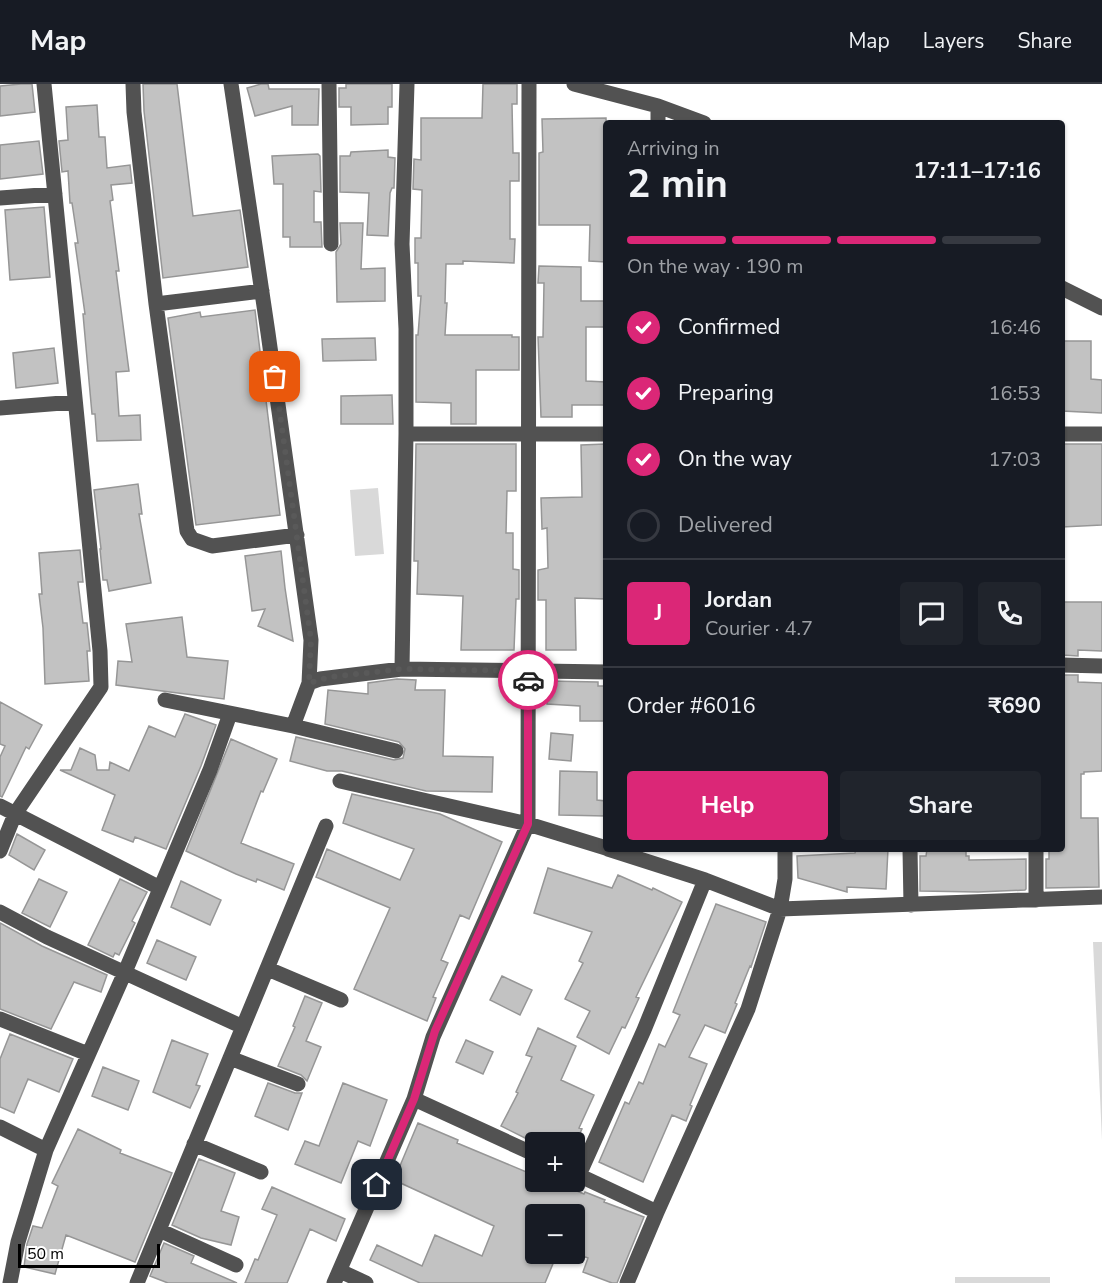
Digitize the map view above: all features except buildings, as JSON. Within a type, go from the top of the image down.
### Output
[{"type":"street","points":[[0,851],[15,814],[101,687],[99,639],[44,84]]},
{"type":"street","points":[[133,84],[134,112],[156,304],[187,531],[192,539],[212,546],[297,535]]},
{"type":"street","points":[[231,84],[311,640],[309,683],[293,726]]},
{"type":"street","points":[[329,84],[331,244]]},
{"type":"street","points":[[402,669],[406,329],[402,244],[407,84]]},
{"type":"street","points":[[366,1283],[337,1277],[414,1099],[435,1031],[528,824],[529,84]]},
{"type":"street","points":[[574,84],[658,106],[696,120]]},
{"type":"street","points":[[658,106],[658,120]]},
{"type":"street","points":[[0,198],[55,194]]},
{"type":"street","points":[[1065,290],[1102,308]]},
{"type":"street","points":[[156,304],[262,291]]},
{"type":"street","points":[[0,408],[75,402]]},
{"type":"street","points":[[406,434],[603,434]]},
{"type":"street","points":[[1065,434],[1102,434]]},
{"type":"street","points":[[1065,666],[1102,666]]},
{"type":"street","points":[[309,683],[330,677],[402,669],[603,672]]},
{"type":"street","points":[[165,700],[293,726],[396,751]]},
{"type":"street","points":[[10,1283],[18,1242],[46,1150],[125,972],[210,770],[230,714]]},
{"type":"street","points":[[340,781],[528,824],[603,848]]},
{"type":"street","points":[[0,806],[160,888]]},
{"type":"street","points":[[137,1283],[326,826]]},
{"type":"street","points":[[617,852],[705,880],[780,909],[1102,897]]},
{"type":"street","points":[[659,852],[659,865]]},
{"type":"street","points":[[627,1283],[748,1009],[780,909],[785,879],[785,852]]},
{"type":"street","points":[[910,852],[911,905]]},
{"type":"street","points":[[1036,852],[1036,900]]},
{"type":"street","points":[[585,1157],[644,1030],[705,880]]},
{"type":"street","points":[[0,912],[47,937],[243,1027]]},
{"type":"street","points":[[268,969],[341,1000]]},
{"type":"street","points":[[0,1019],[88,1054]]},
{"type":"street","points":[[230,1058],[298,1084]]},
{"type":"street","points":[[414,1099],[525,1150]]},
{"type":"street","points":[[0,1127],[46,1150]]},
{"type":"street","points":[[194,1144],[261,1172]]},
{"type":"street","points":[[585,1178],[657,1212]]},
{"type":"street","points":[[159,1230],[236,1265]]},
{"type":"shaded area","points":[[378,488],[384,554],[355,556],[350,490]]},
{"type":"shaded area","points":[[1093,942],[1102,942],[1102,1140]]},
{"type":"shaded area","points":[[955,1277],[1050,1277],[1050,1283],[955,1283]]},
{"type":"way so far","points":[[275,377],[311,640],[309,683],[330,677],[402,669],[528,671],[528,680]]},
{"type":"route","points":[[377,1185],[414,1099],[435,1031],[528,824],[528,680]]}]
